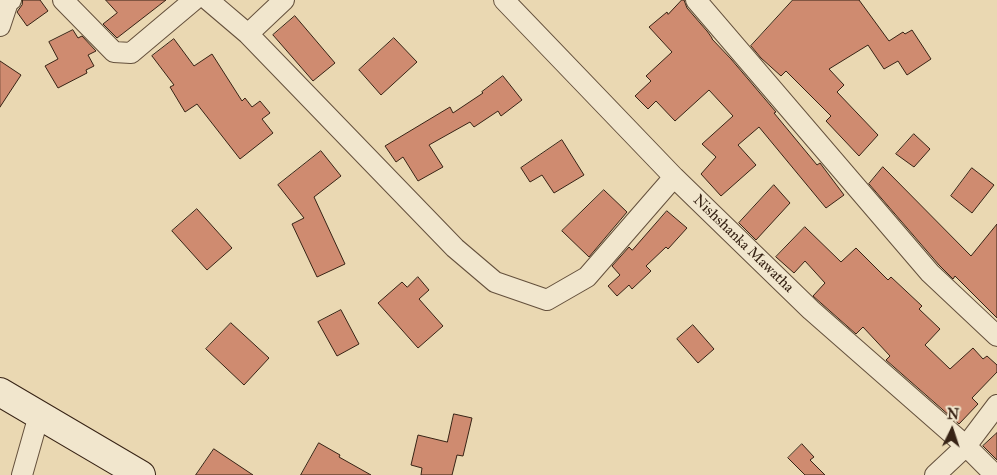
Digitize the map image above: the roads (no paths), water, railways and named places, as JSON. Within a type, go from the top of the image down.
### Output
[{"type":"street","points":[[0,26],[8,2],[11,0]]},
{"type":"street","points":[[63,0],[114,52],[131,53],[194,0]]},
{"type":"street","points":[[208,0],[248,34],[455,248],[495,282],[546,300],[587,277],[674,177]]},
{"type":"street","points":[[248,34],[284,0]]},
{"type":"street","name":"Nishshanka Mawatha","points":[[504,0],[674,177],[811,310],[966,446],[994,475]]},
{"type":"street","points":[[696,0],[930,273],[997,336]]},
{"type":"street","points":[[0,392],[140,475]]},
{"type":"street","points":[[935,475],[966,446],[997,406]]},
{"type":"street","points":[[22,475],[38,415]]}]
